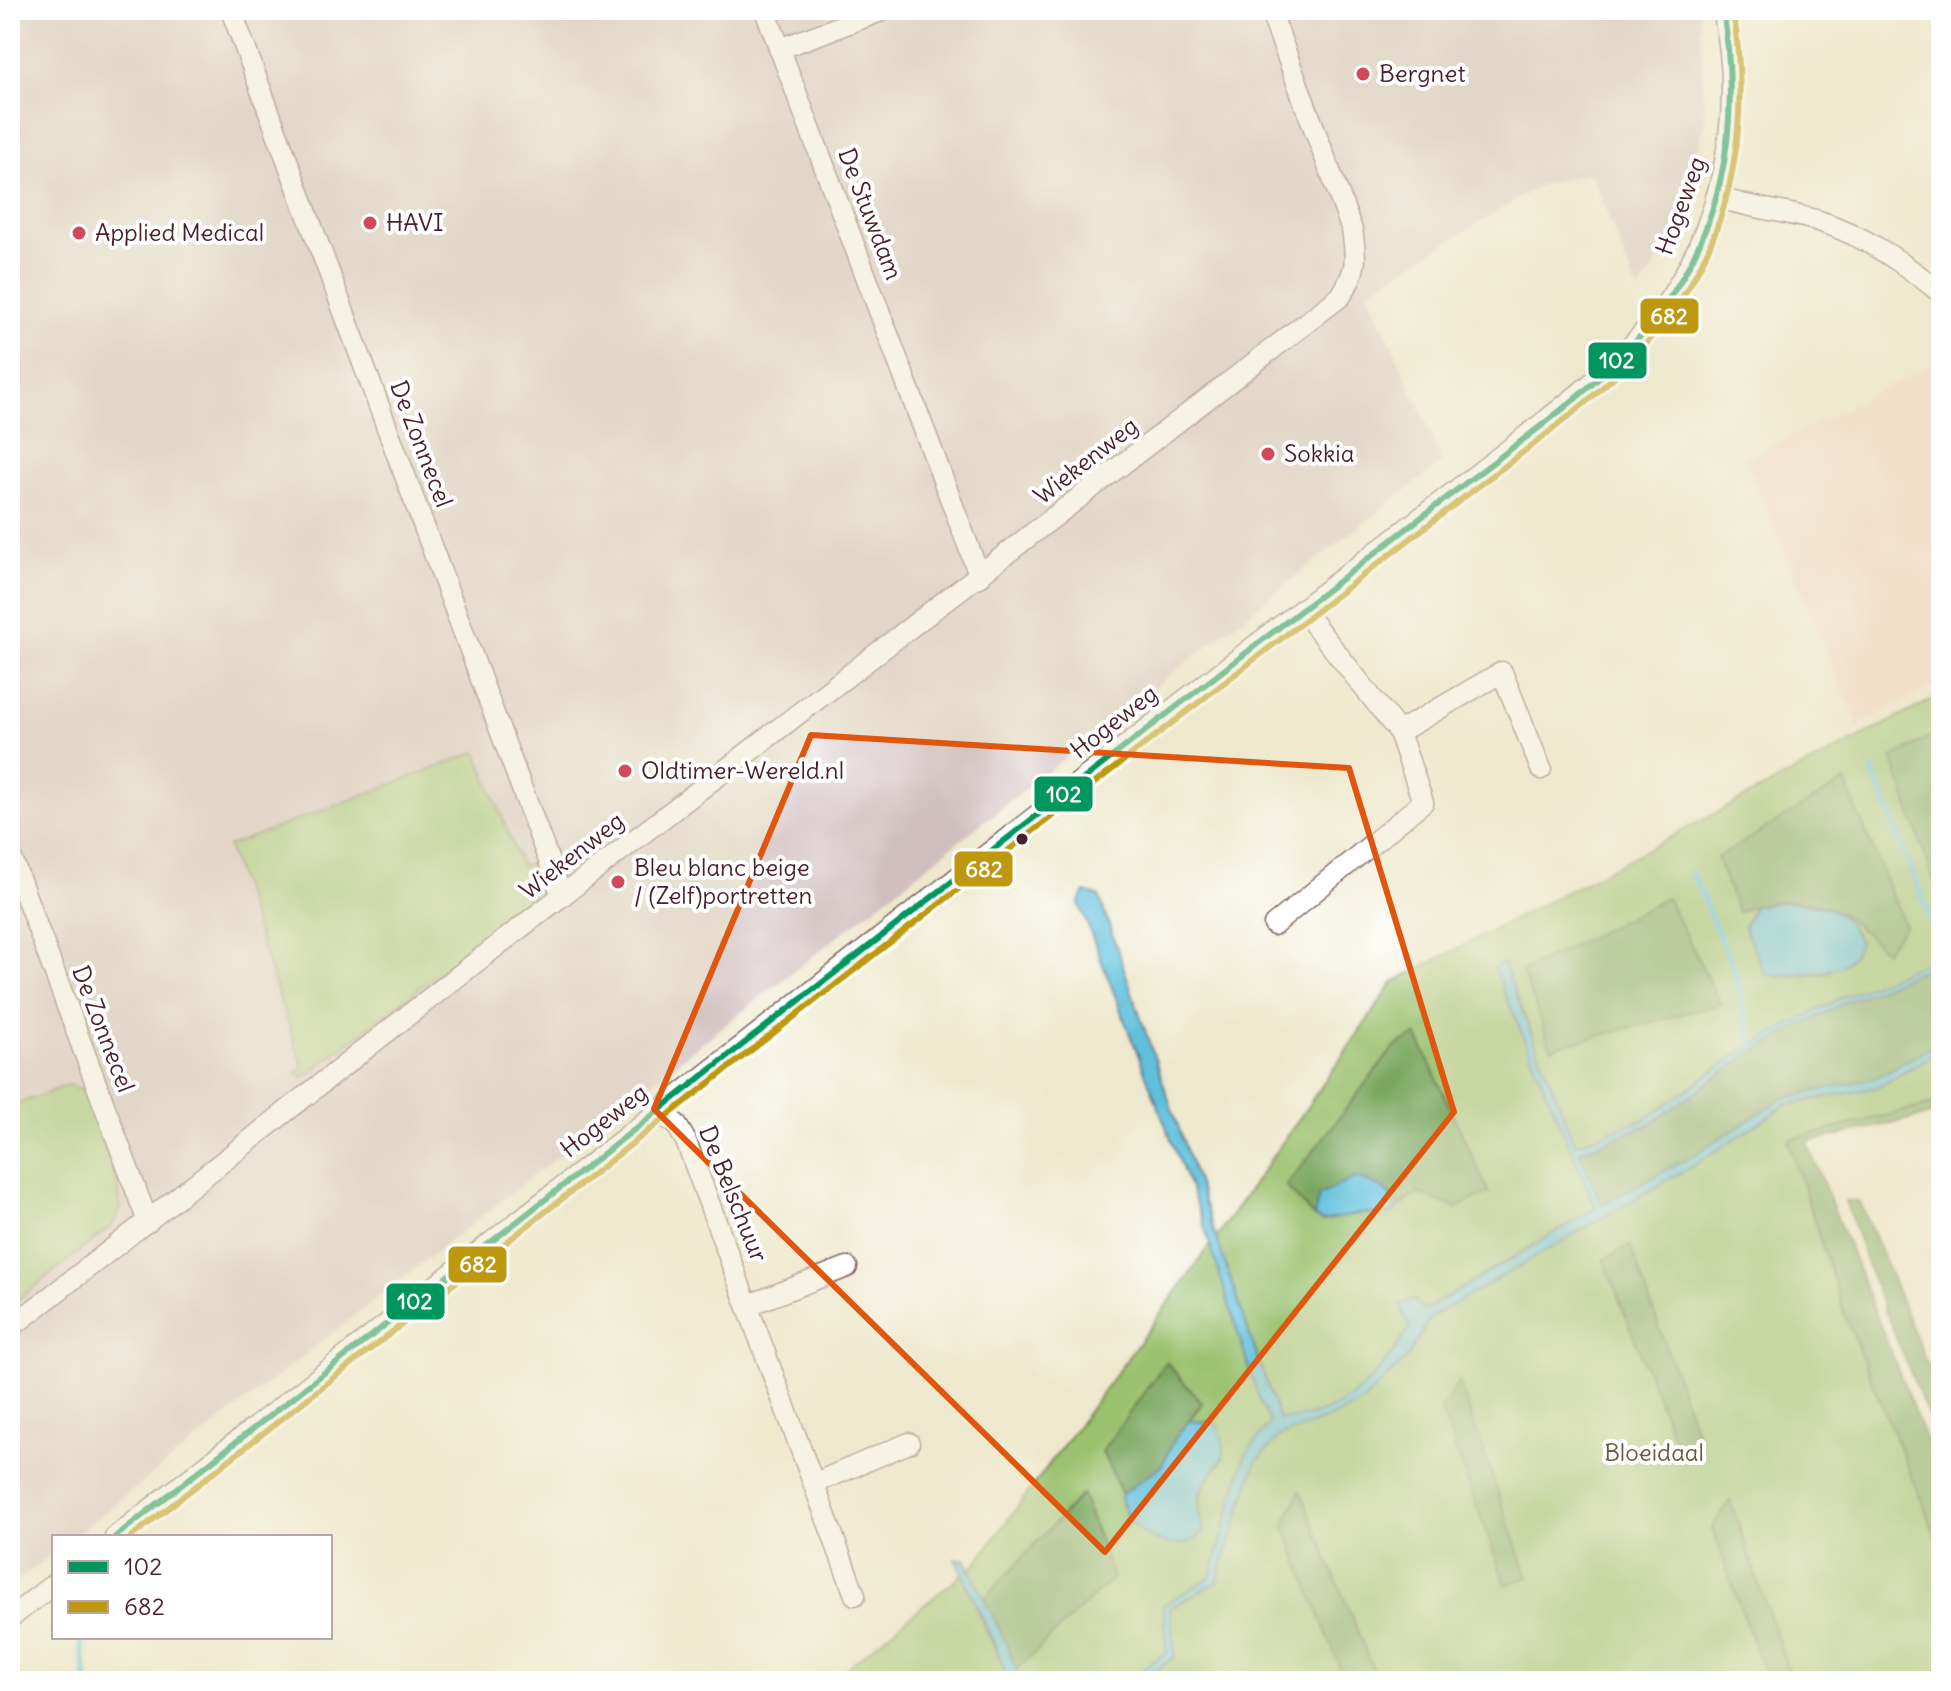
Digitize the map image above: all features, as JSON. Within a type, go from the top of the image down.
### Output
[{"type":"street","name":"De Zonnecel","points":[[231,10],[562,896]]},
{"type":"street","name":"De Stuwdam","points":[[765,10],[980,577]]},
{"type":"street","points":[[779,49],[884,10]]},
{"type":"street","name":"Wiekenweg","points":[[10,1328],[562,896],[1341,296],[1353,277],[1357,256],[1352,230],[1270,10]]},
{"type":"street","name":"Hogeweg","points":[[118,1535],[1557,412],[1637,341],[1671,296],[1695,254],[1726,161],[1732,112],[1731,64],[1723,10]]},
{"type":"street","points":[[1716,197],[1819,221],[1862,239],[1902,262],[1941,293]]},
{"type":"street","points":[[1274,925],[1423,802],[1399,732],[1302,609]]},
{"type":"street","points":[[1399,732],[1502,672],[1541,769]]},
{"type":"street","name":"De Zonnecel","points":[[10,854],[148,1222]]},
{"type":"street","name":"De Belschuur","points":[[657,1112],[681,1131],[749,1305],[855,1595]]},
{"type":"street","points":[[749,1305],[847,1267]]},
{"type":"street","points":[[815,1483],[909,1443]]},
{"type":"street","points":[[10,1618],[52,1586]]},
{"type":"highlighted area","points":[[811,735],[1349,768],[1454,1112],[1105,1552],[654,1109]]},
{"type":"shaded area","points":[[10,10],[1699,10],[1705,121],[1675,235],[1638,293],[1591,172],[1540,185],[1368,291],[1443,461],[76,1535],[52,1535],[52,1554],[10,1587]]},
{"type":"shaded area","points":[[1941,359],[1941,683],[1858,725],[1746,459]]},
{"type":"green space","points":[[1941,695],[1941,955],[1841,998],[1747,1048],[1645,1119],[1575,1144],[1504,964],[1494,968],[1596,1208],[1423,1311],[1400,1304],[1410,1328],[1371,1379],[1332,1408],[1312,1415],[1279,1420],[1216,1238],[1394,982]],"holes":[[[1783,902],[1829,909],[1846,921],[1859,943],[1829,973],[1781,977],[1765,974],[1744,926],[1759,904]],[[1417,1036],[1456,1208],[1419,1193],[1390,1215],[1363,1213],[1321,1221],[1286,1186]]]},
{"type":"green space","points":[[1941,731],[1941,902],[1892,758]]},
{"type":"green space","points":[[477,752],[521,866],[531,864],[534,882],[529,903],[304,1077],[296,1074],[303,1067],[228,846]]},
{"type":"green space","points":[[1845,781],[1905,926],[1885,951],[1849,919],[1825,906],[1787,901],[1760,904],[1738,912],[1717,858]]},
{"type":"green space","points":[[1667,898],[1721,1004],[1551,1048],[1522,971]]},
{"type":"green space","points":[[1941,962],[1941,1042],[1875,1078],[1782,1099],[1691,1157],[1602,1204],[1579,1152],[1650,1124],[1749,1054],[1843,1003]]},
{"type":"green space","points":[[1417,1035],[1489,1193],[1456,1208],[1419,1193],[1397,1207],[1392,1196],[1376,1185],[1320,1195],[1314,1217],[1286,1186],[1395,1046]]},
{"type":"green space","name":"Bloeidaal","points":[[1941,1050],[1941,1102],[1788,1140],[1845,1316],[1941,1548],[1941,1681],[1143,1681],[1175,1656],[1170,1608],[1217,1582],[1256,1462],[1280,1436],[1361,1403],[1408,1357],[1430,1318],[1696,1164],[1787,1105],[1878,1087]]},
{"type":"green space","points":[[68,1085],[84,1090],[119,1190],[120,1210],[113,1225],[10,1306],[10,1107]]},
{"type":"green space","points":[[1941,1102],[1941,1106],[1929,1115],[1807,1142],[1941,1478],[1941,1548],[1845,1316],[1788,1140]]},
{"type":"green space","points":[[1845,1201],[1860,1202],[1941,1398],[1941,1447],[1872,1279]]},
{"type":"green space","points":[[1211,1245],[1260,1402],[1270,1423],[1245,1456],[1211,1577],[1163,1605],[1167,1652],[1125,1681],[1020,1681],[1016,1670],[1113,1578],[1081,1495],[984,1599],[970,1569]],"holes":[[[1166,1362],[1202,1403],[1189,1421],[1215,1422],[1223,1459],[1209,1476],[1202,1492],[1200,1509],[1204,1531],[1121,1505],[1122,1494],[1102,1451]]]},
{"type":"green space","points":[[1630,1245],[1699,1440],[1677,1448],[1604,1260]]},
{"type":"green space","points":[[1166,1362],[1202,1403],[1175,1438],[1162,1465],[1122,1494],[1102,1451]]},
{"type":"green space","points":[[1459,1382],[1528,1577],[1506,1585],[1441,1410]]},
{"type":"green space","points":[[1300,1491],[1378,1681],[1345,1681],[1284,1525]]},
{"type":"green space","points":[[1082,1494],[1113,1578],[1016,1670],[984,1599]]},
{"type":"green space","points":[[1730,1500],[1792,1681],[1767,1681],[1712,1528]]},
{"type":"green space","points":[[962,1574],[1009,1681],[825,1681],[838,1675]]},
{"type":"water","points":[[1085,892],[1099,896],[1279,1420],[1312,1415],[1332,1408],[1371,1380],[1410,1328],[1400,1305],[1413,1299],[1424,1311],[1596,1208],[1494,968],[1503,963],[1575,1144],[1645,1119],[1747,1048],[1841,998],[1941,955],[1941,962],[1843,1003],[1749,1054],[1650,1124],[1579,1151],[1602,1204],[1691,1157],[1782,1099],[1875,1078],[1941,1042],[1941,1050],[1878,1087],[1786,1105],[1696,1164],[1430,1318],[1408,1357],[1361,1403],[1280,1436],[1256,1462],[1217,1582],[1170,1608],[1175,1656],[1143,1681],[1125,1681],[1167,1652],[1163,1605],[1211,1577],[1245,1456],[1270,1423],[1260,1402],[1202,1219],[1079,903]]},
{"type":"water","points":[[1783,902],[1819,906],[1838,914],[1859,942],[1854,953],[1842,966],[1834,969],[1780,976],[1765,974],[1744,926],[1754,906]]},
{"type":"water","points":[[1355,1178],[1385,1191],[1397,1207],[1390,1215],[1363,1213],[1322,1221],[1314,1217],[1319,1195]]},
{"type":"water","points":[[1189,1421],[1215,1422],[1224,1449],[1222,1458],[1200,1493],[1198,1509],[1204,1531],[1189,1542],[1166,1543],[1154,1540],[1134,1525],[1127,1516],[1122,1494],[1162,1465],[1175,1438]]},
{"type":"water","points":[[955,1559],[965,1559],[1005,1641],[1020,1681],[1009,1681]]},
{"type":"waterway","points":[[1872,769],[1941,945]]},
{"type":"waterway","points":[[1692,873],[1735,972],[1753,1045]]},
{"type":"waterway","points":[[81,1642],[87,1681]]},
{"type":"transit line","name":"102","points":[[118,1535],[917,908],[1546,422],[1597,379],[1644,332],[1664,306],[1685,272],[1715,201],[1724,164],[1730,88],[1723,10]]},
{"type":"transit line","name":"682","points":[[134,1535],[911,925],[1599,391],[1669,316],[1692,282],[1710,246],[1723,208],[1738,130],[1740,90],[1733,10]]},
{"type":"place","name":"Bergnet","points":[[1363,74]]},
{"type":"place","name":"HAVI","points":[[370,223]]},
{"type":"place","name":"Applied Medical","points":[[79,233]]},
{"type":"place","name":"Sokkia","points":[[1268,454]]},
{"type":"place","name":"Oldtimer-Wereld.nl","points":[[625,771]]},
{"type":"place","name":"Bleu blanc beige / (Zelf)portretten","points":[[618,882]]}]
